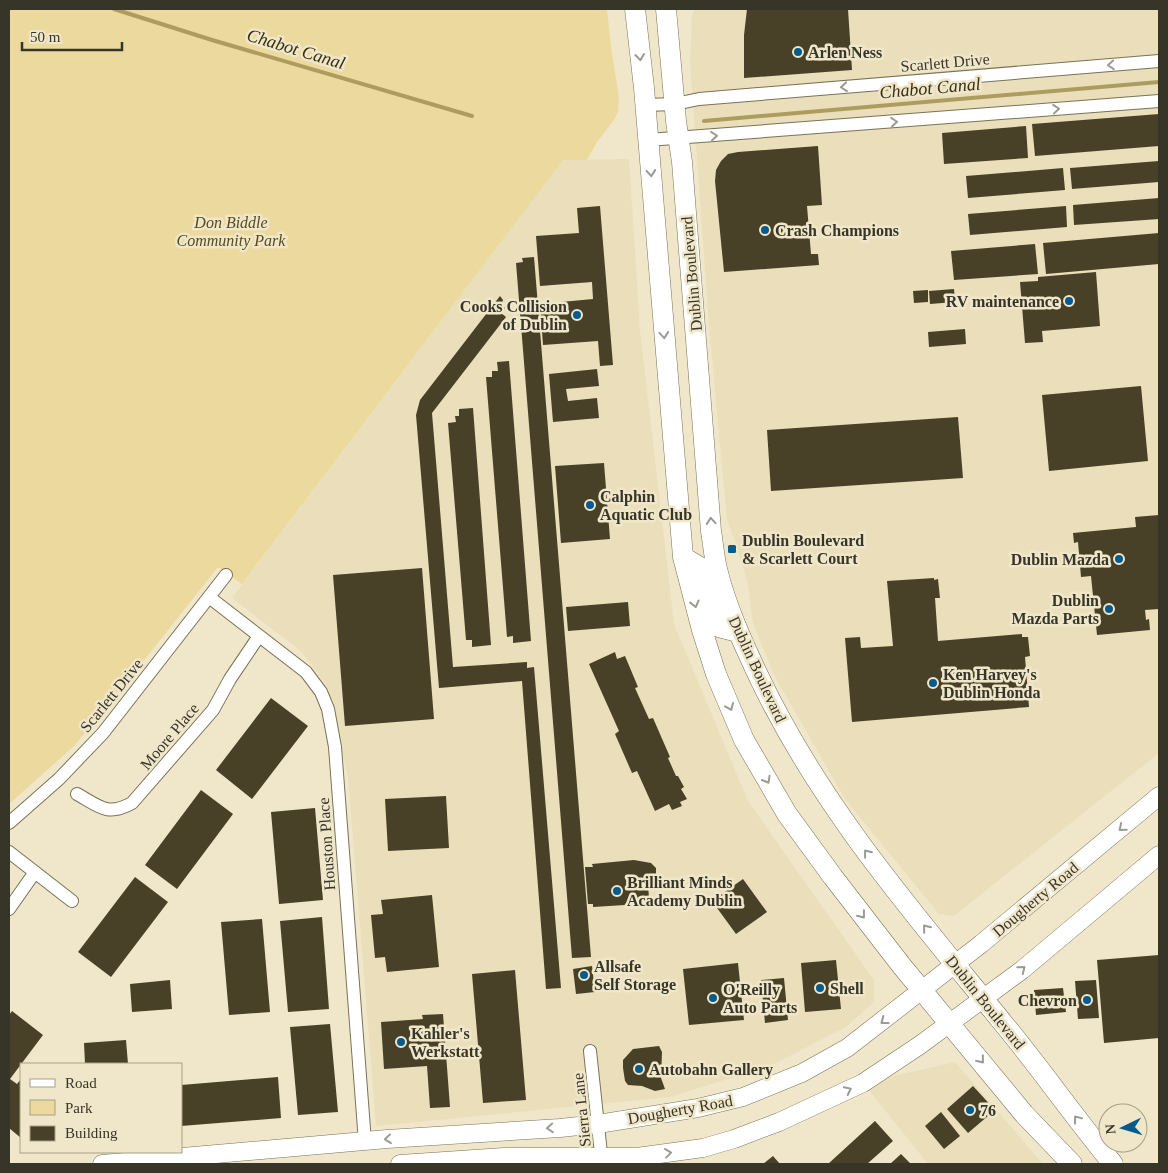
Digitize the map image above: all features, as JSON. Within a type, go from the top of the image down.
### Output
[{"type":"main road","name":"Dublin Boulevard","points":[[635,9],[645,105],[683,557],[707,648],[716,674],[744,740],[787,814],[832,877],[1024,1114],[1072,1164]]},
{"type":"main road","name":"Dublin Boulevard","points":[[666,9],[674,104],[682,162],[712,531],[717,569],[738,632],[767,695],[806,765],[848,829],[984,998],[1113,1164]]},
{"type":"main road","points":[[683,557],[700,567],[719,628],[738,632]]},
{"type":"main road","name":"Dougherty Road","points":[[102,1164],[221,1159],[365,1142],[598,1124],[721,1104],[802,1073],[847,1048],[955,964],[1159,796]]},
{"type":"main road","points":[[400,1164],[504,1157],[602,1161],[681,1152],[734,1139],[787,1118],[863,1083],[920,1045],[1022,970],[1159,855]]},
{"type":"main road","points":[[391,1164],[412,1152],[442,1149],[459,1134]]},
{"type":"street","name":"Scarlett Drive","points":[[645,105],[1159,61]]},
{"type":"street","points":[[648,140],[1159,101]]},
{"type":"street","name":"Scarlett Drive","points":[[9,823],[59,779],[103,733],[226,575]]},
{"type":"street","name":"Houston Place","points":[[209,597],[306,672],[321,692],[328,708],[335,747],[365,1142]]},
{"type":"street","name":"Moore Place","points":[[77,794],[103,808],[112,810],[122,809],[132,803],[213,710],[230,678],[259,636]]},
{"type":"street","points":[[9,852],[72,901]]},
{"type":"street","points":[[9,909],[35,872]]},
{"type":"street","name":"Sierra Lane","points":[[590,1051],[602,1161]]},
{"type":"shaded area","points":[[695,9],[1159,9],[1159,753],[954,916],[939,914],[845,799],[774,675],[753,623],[748,586],[738,549],[727,520],[710,338],[690,63],[692,14]]},
{"type":"shaded area","points":[[629,159],[640,330],[674,624],[748,801],[874,980],[874,1002],[846,1027],[772,1065],[670,1097],[376,1126],[348,777],[328,688],[302,652],[232,598],[563,160]]},
{"type":"shaded area","points":[[955,1062],[1043,1164],[928,1164],[863,1083]]},
{"type":"green space","name":"Don Biddle Community Park","points":[[9,9],[607,9],[619,98],[618,112],[614,120],[597,142],[587,160],[563,160],[242,584],[218,567],[73,747],[9,804]]},
{"type":"building","name":"Arlen Ness","points":[[747,9],[848,9],[852,70],[744,78],[744,35]]},
{"type":"building","points":[[1159,114],[1159,146],[1035,156],[1032,124]]},
{"type":"building","points":[[1026,126],[1028,158],[944,164],[942,133]]},
{"type":"building","name":"Crash Champions","points":[[818,146],[822,205],[807,206],[811,254],[818,254],[819,265],[724,272],[715,181],[716,170],[721,161],[728,154],[738,152]]},
{"type":"building","points":[[1159,161],[1159,182],[1072,189],[1070,168]]},
{"type":"building","points":[[1063,168],[1065,190],[968,198],[966,176]]},
{"type":"building","points":[[1159,198],[1159,219],[1074,225],[1073,205]]},
{"type":"building","points":[[600,206],[613,365],[600,366],[598,341],[543,345],[540,304],[593,299],[592,282],[540,286],[536,236],[579,233],[577,208]]},
{"type":"building","points":[[1066,206],[1067,227],[970,235],[968,214]]},
{"type":"building","points":[[1159,233],[1159,264],[1046,274],[1043,243]]},
{"type":"building","points":[[1035,244],[1038,274],[954,280],[951,251]]},
{"type":"building","points":[[534,257],[591,957],[572,958],[516,263],[523,262],[522,258]]},
{"type":"building","name":"RV maintenance","points":[[1096,272],[1100,326],[1042,331],[1043,342],[1025,343],[1020,282],[1038,281],[1038,277]]},
{"type":"building","points":[[954,289],[955,302],[930,304],[929,291]]},
{"type":"building","points":[[928,290],[928,302],[914,303],[913,291]]},
{"type":"building","points":[[500,296],[503,300],[501,305],[505,308],[501,313],[506,317],[432,413],[453,667],[527,662],[527,668],[534,667],[561,988],[546,989],[522,681],[439,688],[416,415],[420,400]]},
{"type":"building","points":[[965,329],[966,344],[929,347],[928,332]]},
{"type":"building","points":[[509,361],[531,641],[513,643],[513,636],[507,637],[486,377],[492,377],[492,371],[498,371],[497,362]]},
{"type":"building","points":[[597,369],[599,386],[566,389],[568,401],[597,398],[599,418],[553,422],[549,374]]},
{"type":"building","points":[[1141,386],[1148,461],[1049,471],[1042,395]]},
{"type":"building","points":[[473,408],[491,645],[472,647],[472,640],[466,640],[448,423],[456,422],[455,416],[459,416],[459,409]]},
{"type":"building","points":[[958,417],[963,478],[771,491],[767,430]]},
{"type":"building","points":[[604,463],[610,539],[561,543],[555,466]]},
{"type":"building","name":"Dublin Mazda","points":[[1159,515],[1159,609],[1145,610],[1146,620],[1149,619],[1150,630],[1097,635],[1091,576],[1081,577],[1078,542],[1074,543],[1073,533],[1136,527],[1135,517]]},
{"type":"building","points":[[422,568],[434,719],[345,726],[333,575]]},
{"type":"building","points":[[934,578],[934,580],[938,579],[940,598],[935,598],[938,641],[1022,634],[1022,637],[1028,637],[1030,656],[1025,657],[1029,707],[852,722],[845,638],[860,637],[861,648],[893,646],[887,581]]},
{"type":"building","points":[[628,602],[630,626],[568,631],[566,607]]},
{"type":"building","points":[[615,652],[617,659],[625,656],[638,687],[635,688],[649,719],[653,718],[676,776],[678,776],[684,787],[681,789],[687,799],[680,802],[682,806],[672,810],[669,804],[655,811],[637,771],[632,773],[615,734],[619,731],[589,664]]},
{"type":"building","points":[[271,698],[308,726],[252,799],[216,770]]},
{"type":"building","points":[[201,790],[233,814],[177,889],[145,865]]},
{"type":"building","points":[[446,796],[449,848],[388,851],[385,799]]},
{"type":"building","points":[[315,808],[323,900],[279,904],[271,812]]},
{"type":"building","name":"Brilliant Minds Academy Dublin","points":[[634,860],[651,863],[656,868],[656,877],[648,883],[649,899],[640,900],[641,904],[593,907],[593,904],[588,904],[585,867],[593,867],[592,864]]},
{"type":"building","points":[[135,877],[168,902],[111,977],[78,952]]},
{"type":"building","points":[[743,879],[767,912],[736,934],[712,901]]},
{"type":"building","points":[[432,895],[439,967],[387,972],[385,957],[375,958],[371,915],[383,914],[381,900]]},
{"type":"building","points":[[322,917],[329,1009],[288,1012],[280,921]]},
{"type":"building","points":[[262,919],[270,1012],[229,1015],[221,922]]},
{"type":"building","points":[[1159,955],[1159,1038],[1104,1043],[1097,960]]},
{"type":"building","points":[[836,960],[841,1009],[805,1012],[801,963]]},
{"type":"building","points":[[738,963],[744,1020],[689,1025],[683,969]]},
{"type":"building","points":[[592,966],[595,992],[576,994],[573,969]]},
{"type":"building","points":[[515,970],[526,1100],[483,1103],[472,974]]},
{"type":"building","points":[[784,978],[788,1020],[765,1023],[761,980]]},
{"type":"building","points":[[170,980],[172,1009],[132,1012],[130,984]]},
{"type":"building","name":"Chevron","points":[[1096,980],[1099,1018],[1078,1019],[1075,981]]},
{"type":"building","points":[[1063,988],[1066,1012],[1036,1015],[1034,990]]},
{"type":"building","points":[[12,1011],[43,1035],[22,1063],[20,1063],[10,1079],[17,1084],[20,1080],[20,1137],[9,1128],[9,1015]]},
{"type":"building","points":[[443,1014],[450,1107],[430,1108],[427,1066],[384,1069],[381,1022],[423,1019],[422,1015]]},
{"type":"building","points":[[330,1024],[338,1112],[298,1115],[290,1027]]},
{"type":"building","points":[[126,1040],[128,1063],[85,1063],[84,1043]]},
{"type":"building","points":[[659,1046],[662,1052],[661,1078],[665,1089],[655,1091],[642,1086],[628,1085],[625,1081],[623,1060],[633,1049]]},
{"type":"building","points":[[278,1077],[281,1118],[182,1126],[182,1085]]},
{"type":"building","points":[[973,1086],[995,1110],[968,1133],[947,1109]]},
{"type":"building","points":[[941,1112],[960,1136],[944,1149],[925,1126]]},
{"type":"building","points":[[875,1121],[893,1141],[867,1164],[828,1164]]},
{"type":"building","points":[[901,1154],[911,1164],[890,1164]]},
{"type":"building","points":[[773,1156],[780,1164],[763,1164]]},
{"type":"waterway","name":"Chabot Canal","points":[[114,9],[212,40],[472,116]]},
{"type":"waterway","name":"Chabot Canal","points":[[704,121],[1159,82]]},
{"type":"place","name":"Arlen Ness","points":[[798,52]]},
{"type":"place","name":"Crash Champions","points":[[765,230]]},
{"type":"place","name":"RV maintenance","points":[[1069,301]]},
{"type":"place","name":"Cooks Collision of Dublin","points":[[577,315]]},
{"type":"place","name":"Calphin Aquatic Club","points":[[590,505]]},
{"type":"place","name":"Dublin Boulevard & Scarlett Court","points":[[732,549]]},
{"type":"place","name":"Dublin Mazda","points":[[1119,559]]},
{"type":"place","name":"Dublin Mazda Parts","points":[[1109,609]]},
{"type":"place","name":"Ken Harvey's Dublin Honda","points":[[933,683]]},
{"type":"place","name":"Brilliant Minds Academy Dublin","points":[[617,891]]},
{"type":"place","name":"Allsafe Self Storage","points":[[584,975]]},
{"type":"place","name":"Shell","points":[[820,988]]},
{"type":"place","name":"O'Reilly Auto Parts","points":[[713,998]]},
{"type":"place","name":"Chevron","points":[[1087,1000]]},
{"type":"place","name":"Kahler's Werkstatt","points":[[401,1042]]},
{"type":"place","name":"Autobahn Gallery","points":[[639,1069]]},
{"type":"place","name":"76","points":[[970,1110]]}]
